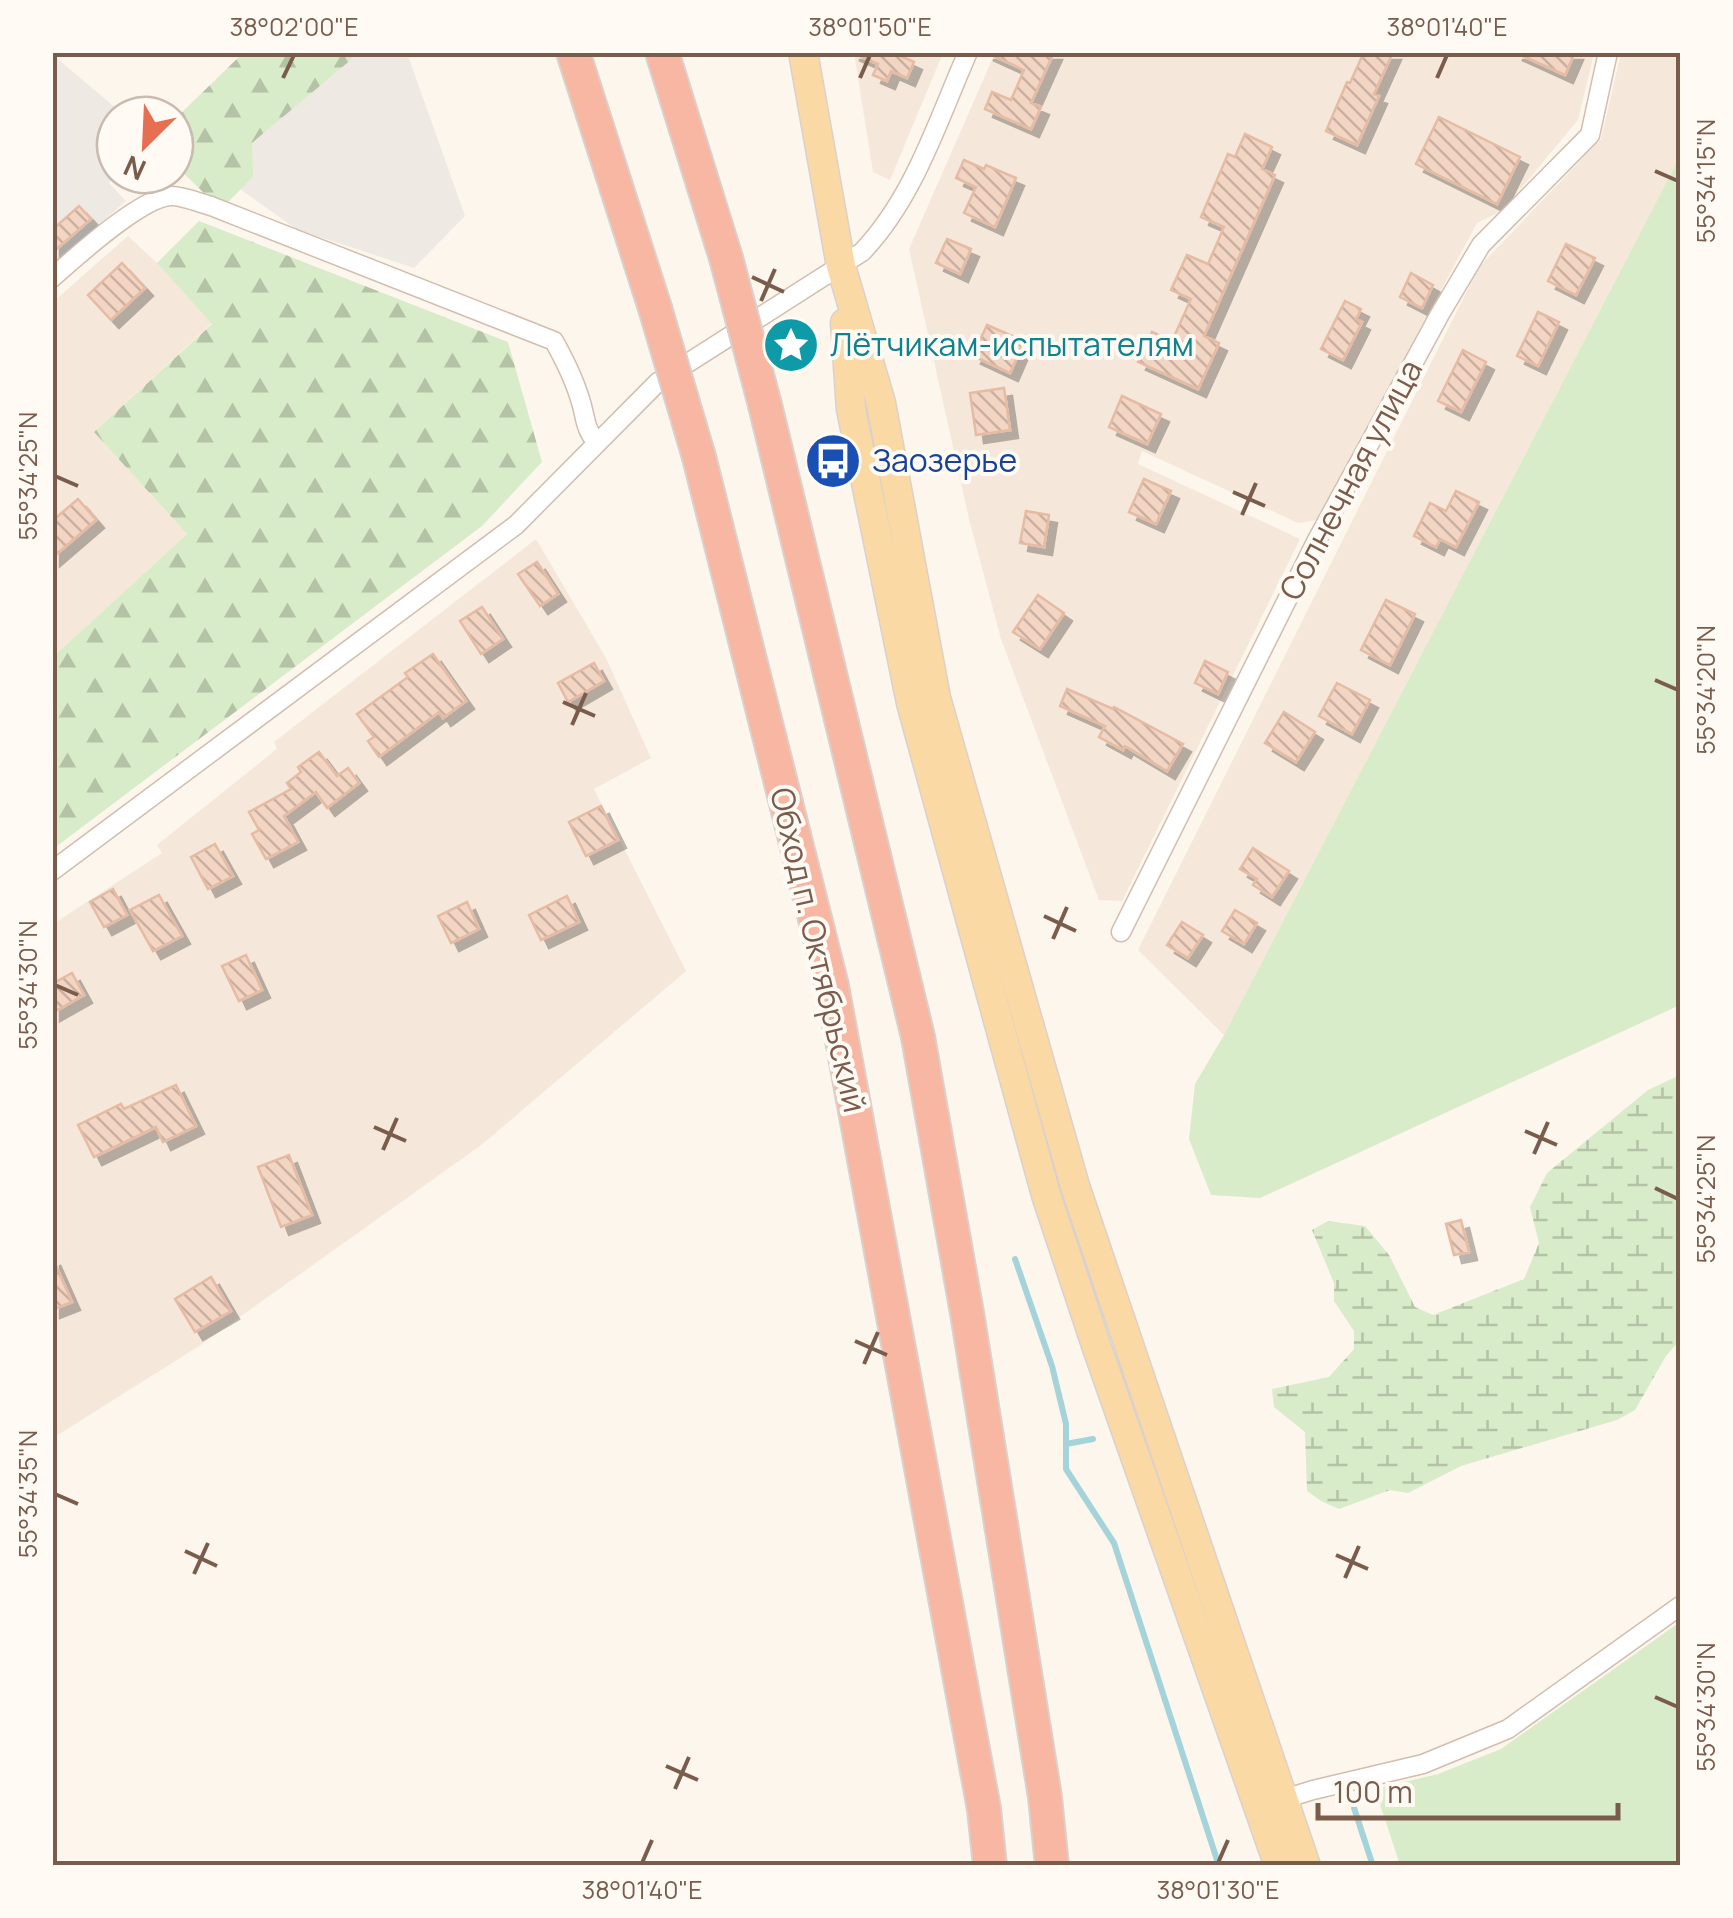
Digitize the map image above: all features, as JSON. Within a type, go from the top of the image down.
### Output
[{"type":"highway","name":"Обход п. Октябрьский","points":[[574,52],[699,457],[832,986],[980,1790],[990,1866]]},
{"type":"highway","points":[[662,52],[726,258],[765,405],[918,1036],[968,1313],[1045,1797],[1052,1866]]},
{"type":"main road","points":[[803,52],[841,266],[851,409],[921,740],[1046,1195],[1279,1866]]},
{"type":"main road","points":[[841,266],[881,403],[936,698],[1070,1167],[1306,1866]]},
{"type":"street","points":[[52,871],[516,525],[666,376],[862,252],[890,220],[968,52]]},
{"type":"street","name":"Солнечная улица","points":[[1121,932],[1317,540],[1440,314],[1481,245],[1590,135],[1608,52]]},
{"type":"street","points":[[52,278],[136,210],[170,196],[211,206],[554,341],[581,401],[588,432],[598,443]]},
{"type":"street","points":[[1284,1799],[1423,1764],[1508,1729],[1680,1606]]},
{"type":"shaded area","points":[[359,53],[407,53],[465,216],[414,268],[296,229],[240,189],[253,177],[251,143]]},
{"type":"shaded area","points":[[854,53],[943,53],[890,180],[873,172]]},
{"type":"shaded area","points":[[995,53],[1594,53],[1578,120],[1502,211],[1477,223],[1317,520],[1298,523],[1142,451],[1138,464],[1300,539],[1122,901],[1099,900],[1001,639],[969,519],[909,249]]},
{"type":"shaded area","points":[[1621,53],[1680,53],[1680,156],[1224,1035],[1138,950],[1479,267],[1601,139]]},
{"type":"shaded area","points":[[52,54],[100,95],[95,95],[95,195],[120,195],[126,201],[53,265]]},
{"type":"shaded area","points":[[128,236],[212,323],[94,432],[187,534],[53,657],[53,302]]},
{"type":"shaded area","points":[[536,539],[606,658],[651,758],[594,789],[686,971],[480,1146],[199,1346],[53,1438],[53,924],[162,853],[157,845],[277,749],[274,742]]},
{"type":"green space","points":[[243,53],[359,53],[252,143],[253,177],[224,206],[195,184],[195,100]]},
{"type":"green space","points":[[1680,156],[1680,1005],[1260,1198],[1211,1195],[1189,1139],[1195,1084],[1224,1035]]},
{"type":"green space","points":[[199,221],[508,342],[542,462],[482,526],[53,849],[53,657],[187,534],[94,432],[212,324],[157,263]]},
{"type":"green space","points":[[1680,1075],[1680,1340],[1666,1356],[1635,1410],[1617,1420],[1461,1466],[1408,1493],[1390,1490],[1339,1509],[1307,1491],[1305,1432],[1274,1407],[1272,1389],[1329,1377],[1354,1349],[1354,1331],[1334,1301],[1334,1283],[1312,1230],[1328,1221],[1365,1226],[1389,1255],[1415,1307],[1433,1315],[1524,1279],[1539,1243],[1530,1207],[1547,1173],[1648,1090]]},
{"type":"green space","points":[[1680,1622],[1680,1865],[1400,1865],[1375,1789],[1438,1774],[1501,1749]]},
{"type":"building","points":[[851,52],[892,52],[914,62],[907,78],[891,71],[887,81],[873,75],[878,64]]},
{"type":"building","points":[[985,52],[1054,52],[1031,103],[1041,107],[1031,129],[985,109],[992,92],[1011,100],[1024,70]]},
{"type":"building","points":[[1364,52],[1393,52],[1357,145],[1326,131]]},
{"type":"building","points":[[1514,52],[1575,52],[1565,75]]},
{"type":"building","points":[[1439,117],[1520,157],[1497,204],[1416,164]]},
{"type":"building","points":[[1245,134],[1272,147],[1262,169],[1275,175],[1204,336],[1219,343],[1198,389],[1138,362],[1152,332],[1172,341],[1191,299],[1171,290],[1187,255],[1208,264],[1224,227],[1201,217],[1228,154],[1235,157]]},
{"type":"building","points":[[964,160],[1016,178],[995,227],[964,213],[976,187],[956,178]]},
{"type":"building","points":[[79,206],[91,219],[52,253],[52,230]]},
{"type":"building","points":[[947,239],[971,249],[960,274],[936,263]]},
{"type":"building","points":[[1566,244],[1595,258],[1576,295],[1548,281]]},
{"type":"building","points":[[122,263],[145,288],[111,320],[88,295]]},
{"type":"building","points":[[1411,273],[1433,285],[1422,308],[1400,297]]},
{"type":"building","points":[[1345,301],[1361,309],[1356,319],[1362,322],[1343,360],[1321,349]]},
{"type":"building","points":[[1538,312],[1559,322],[1538,366],[1517,356]]},
{"type":"building","points":[[987,325],[1024,341],[1010,373],[973,356]]},
{"type":"building","points":[[1463,350],[1486,362],[1461,412],[1438,401]]},
{"type":"building","points":[[1004,388],[1010,430],[976,435],[970,393]]},
{"type":"building","points":[[1122,396],[1161,414],[1147,444],[1109,427]]},
{"type":"building","points":[[1144,479],[1171,491],[1156,524],[1129,512]]},
{"type":"building","points":[[1456,491],[1479,502],[1456,547],[1440,539],[1436,547],[1414,536],[1430,503],[1446,511]]},
{"type":"building","points":[[78,499],[96,520],[52,558],[52,521]]},
{"type":"building","points":[[1026,511],[1049,515],[1044,547],[1020,543]]},
{"type":"building","points":[[537,562],[558,594],[540,606],[518,574]]},
{"type":"building","points":[[1038,595],[1064,613],[1040,649],[1013,632]]},
{"type":"building","points":[[1386,600],[1415,614],[1390,665],[1361,650]]},
{"type":"building","points":[[482,607],[503,639],[481,654],[460,621]]},
{"type":"building","points":[[433,654],[466,701],[443,718],[439,712],[379,757],[368,741],[374,737],[357,714]]},
{"type":"building","points":[[1205,661],[1228,672],[1218,694],[1195,683]]},
{"type":"building","points":[[594,663],[604,681],[568,702],[558,683]]},
{"type":"building","points":[[1337,683],[1370,700],[1352,734],[1319,716]]},
{"type":"building","points":[[1067,689],[1114,707],[1183,744],[1167,771],[1125,746],[1123,750],[1099,737],[1105,726],[1060,706]]},
{"type":"building","points":[[1284,712],[1315,732],[1296,762],[1265,743]]},
{"type":"building","points":[[319,752],[337,776],[348,768],[359,783],[327,808],[316,792],[284,816],[298,842],[266,859],[252,834],[259,830],[249,812],[291,789],[287,783],[301,772],[298,767]]},
{"type":"building","points":[[601,806],[618,840],[586,856],[569,822]]},
{"type":"building","points":[[215,844],[233,876],[208,889],[191,857]]},
{"type":"building","points":[[1253,848],[1289,871],[1272,897],[1253,885],[1257,879],[1240,869]]},
{"type":"building","points":[[113,889],[127,915],[104,927],[90,902]]},
{"type":"building","points":[[159,895],[182,936],[153,951],[130,910]]},
{"type":"building","points":[[567,896],[579,922],[541,940],[529,915]]},
{"type":"building","points":[[467,902],[479,929],[451,943],[438,916]]},
{"type":"building","points":[[1235,910],[1257,923],[1244,944],[1222,931]]},
{"type":"building","points":[[1182,922],[1203,935],[1188,958],[1167,945]]},
{"type":"building","points":[[246,955],[262,990],[239,1001],[222,966]]},
{"type":"building","points":[[72,973],[84,995],[52,1013],[52,984]]},
{"type":"building","points":[[176,1085],[196,1126],[163,1142],[156,1127],[94,1157],[78,1125],[121,1104],[124,1109]]},
{"type":"building","points":[[289,1155],[312,1215],[281,1227],[258,1167]]},
{"type":"building","points":[[1461,1220],[1469,1252],[1454,1255],[1446,1224]]},
{"type":"building","points":[[52,1257],[72,1302],[52,1310]]},
{"type":"building","points":[[211,1277],[231,1311],[195,1332],[175,1299]]},
{"type":"waterway","points":[[1015,1259],[1052,1366],[1066,1424],[1066,1469],[1114,1543],[1219,1866]]},
{"type":"waterway","points":[[1066,1444],[1093,1439]]},
{"type":"waterway","points":[[1354,1808],[1373,1866]]},
{"type":"place","name":"Лётчикам-испытателям","points":[[791,345]]},
{"type":"place","name":"Заозерье","points":[[833,461]]}]
